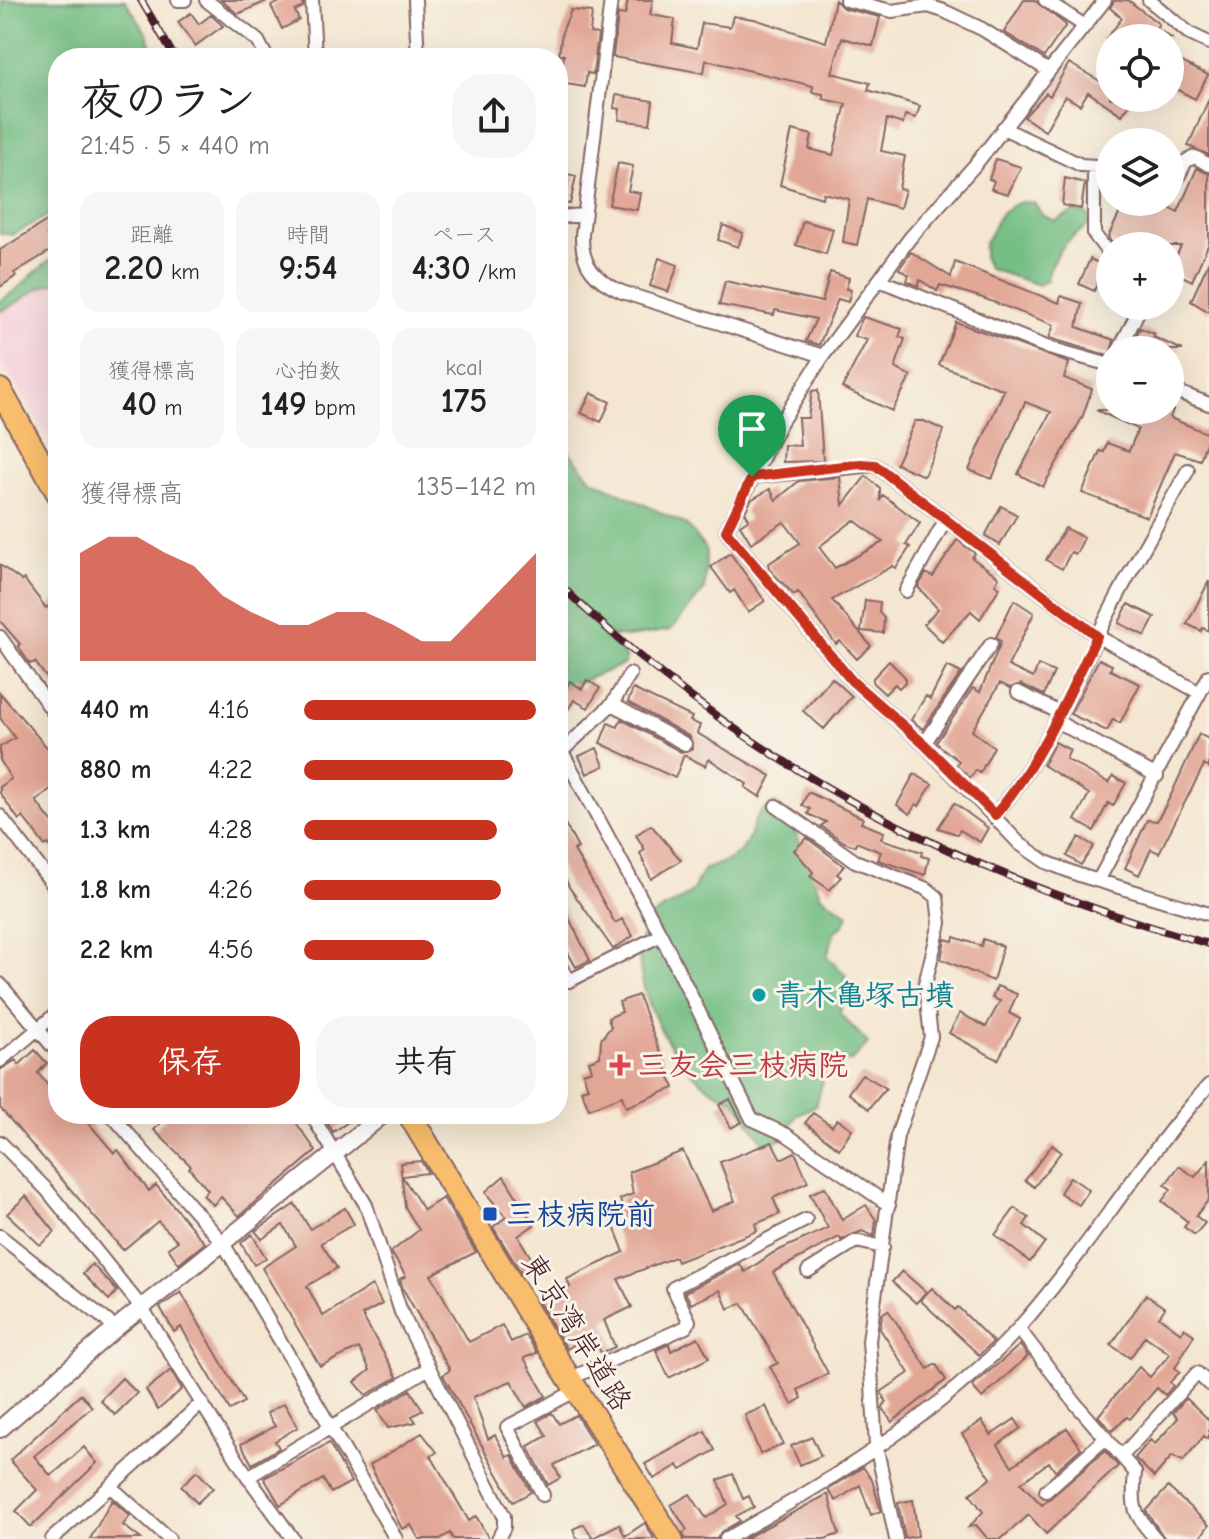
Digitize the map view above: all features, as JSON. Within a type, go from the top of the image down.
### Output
[{"type":"highway","points":[[0,390],[48,475]]},
{"type":"highway","name":"東京湾岸道路","points":[[415,1124],[671,1539]]},
{"type":"street","points":[[178,0],[185,0]]},
{"type":"street","points":[[206,0],[258,41],[262,48]]},
{"type":"street","points":[[312,0],[314,48]]},
{"type":"street","points":[[415,0],[417,48]]},
{"type":"street","points":[[611,0],[589,195],[584,215],[581,255],[587,267],[604,284],[823,356]]},
{"type":"street","points":[[846,0],[892,11],[928,6],[944,11],[982,29],[1049,71]]},
{"type":"street","points":[[1045,0],[1085,26]]},
{"type":"street","points":[[1105,0],[879,280],[823,356],[779,425],[726,531],[852,681],[924,744],[1020,844],[1046,862],[1209,914]]},
{"type":"street","points":[[1149,0],[1190,34],[1209,43]]},
{"type":"street","points":[[1003,128],[1094,168],[1096,237]]},
{"type":"street","points":[[1184,165],[1195,157],[1209,165]]},
{"type":"street","points":[[568,216],[584,215]]},
{"type":"street","points":[[879,280],[1049,348],[1096,361]]},
{"type":"street","points":[[1184,394],[1209,404]]},
{"type":"street","points":[[752,477],[875,465],[1097,636],[1200,693]]},
{"type":"street","points":[[995,815],[1015,791],[1058,717],[1130,569],[1188,470]]},
{"type":"street","points":[[906,591],[946,519]]},
{"type":"street","points":[[0,637],[48,705]]},
{"type":"street","points":[[924,744],[991,644]]},
{"type":"street","points":[[568,743],[612,704],[630,674]]},
{"type":"street","points":[[1098,881],[1209,676]]},
{"type":"street","points":[[1018,692],[1157,776]]},
{"type":"street","points":[[612,704],[685,744]]},
{"type":"street","points":[[568,767],[661,935],[752,1119],[787,1135],[889,1205]]},
{"type":"street","points":[[776,806],[855,861],[927,889],[937,897],[940,923],[925,984],[931,1037],[897,1136],[869,1341],[876,1445],[896,1539]]},
{"type":"street","points":[[0,816],[48,878]]},
{"type":"street","points":[[568,979],[661,935]]},
{"type":"street","points":[[0,984],[48,1041]]},
{"type":"street","points":[[0,1061],[48,1020]]},
{"type":"street","points":[[726,1539],[790,1504],[962,1385],[1019,1329],[1157,1145],[1209,1085]]},
{"type":"street","points":[[120,1124],[223,1243],[396,1539]]},
{"type":"street","points":[[316,1124],[366,1205],[379,1254],[401,1312],[504,1516],[504,1527],[498,1539]]},
{"type":"street","points":[[0,1429],[116,1328],[371,1124]]},
{"type":"street","points":[[0,1142],[47,1190],[142,1308],[248,1477],[293,1539]]},
{"type":"street","points":[[543,1495],[507,1427],[573,1384],[686,1327],[689,1321],[673,1288],[806,1220]]},
{"type":"street","points":[[0,1236],[116,1328]]},
{"type":"street","points":[[808,1271],[856,1241],[883,1247]]},
{"type":"street","points":[[1019,1329],[1135,1472],[1132,1505],[1135,1515],[1156,1539]]},
{"type":"street","points":[[248,1477],[332,1430],[429,1368]]},
{"type":"street","points":[[1122,1456],[1197,1373],[1209,1384]]},
{"type":"street","points":[[52,1539],[112,1488],[202,1403]]},
{"type":"street","points":[[1046,1491],[1106,1438]]},
{"type":"street","points":[[112,1488],[169,1539]]},
{"type":"shaded area","points":[[48,284],[48,437],[0,360],[0,310]]},
{"type":"green space","points":[[2,0],[125,0],[153,48],[48,48],[48,215],[12,235],[0,233]]},
{"type":"green space","points":[[1021,202],[1034,203],[1042,215],[1055,221],[1075,211],[1088,215],[1089,225],[1062,248],[1047,280],[1039,285],[989,269],[984,259],[984,243],[1000,215]]},
{"type":"green space","points":[[48,262],[48,284],[0,311],[0,301]]},
{"type":"green space","points":[[568,450],[591,479],[687,525],[706,550],[705,589],[671,630],[629,637],[604,635],[625,655],[625,664],[568,686]]},
{"type":"green space","points":[[775,803],[790,817],[821,896],[848,914],[844,925],[835,931],[827,957],[846,975],[840,1014],[868,1043],[853,1060],[827,1067],[816,1105],[798,1114],[779,1140],[764,1143],[732,1098],[712,1089],[692,1073],[674,1050],[658,1024],[647,996],[640,969],[640,943],[652,917],[688,895],[704,869],[725,862],[740,852],[756,818]]},
{"type":"building","points":[[221,0],[269,0],[238,14]]},
{"type":"building","points":[[284,0],[303,0],[303,7],[295,11],[299,20],[282,29],[271,6]]},
{"type":"building","points":[[628,0],[653,0],[650,15],[675,19],[672,43],[697,48],[702,23],[730,27],[733,16],[754,19],[826,42],[835,0],[843,8],[880,17],[873,46],[842,38],[832,73],[870,83],[868,90],[920,106],[916,118],[905,115],[903,124],[887,119],[881,151],[905,156],[899,189],[905,190],[900,208],[867,199],[857,245],[843,242],[849,199],[823,193],[822,198],[780,185],[792,130],[812,135],[809,149],[833,155],[846,104],[823,99],[823,94],[812,92],[813,86],[706,60],[704,73],[613,57],[618,14],[625,15]]},
{"type":"building","points":[[1024,0],[1034,0],[1066,25],[1044,57],[1004,32]]},
{"type":"building","points":[[1128,0],[1159,24],[1118,24],[1122,18],[1110,8],[1114,1]]},
{"type":"building","points":[[571,10],[592,12],[590,33],[598,34],[593,74],[587,73],[585,87],[568,84],[568,48],[560,48],[562,32]]},
{"type":"building","points":[[191,13],[199,24],[211,15],[223,26],[195,46],[178,22]]},
{"type":"building","points":[[1069,63],[1096,79],[1096,97],[1088,92],[1080,105],[1065,96],[1045,131],[1024,117],[1046,93],[1050,96]]},
{"type":"building","points":[[1184,63],[1208,75],[1195,99],[1184,93]]},
{"type":"building","points":[[616,95],[653,101],[650,124],[619,120],[620,109],[614,108]]},
{"type":"building","points":[[1209,99],[1209,155],[1188,146]]},
{"type":"building","points":[[996,159],[1021,167],[1008,194],[991,189],[994,181],[989,179]]},
{"type":"building","points":[[618,163],[633,166],[628,191],[640,193],[637,210],[609,205]]},
{"type":"building","points":[[1197,168],[1209,174],[1209,243],[1192,281],[1184,277],[1184,232],[1110,232],[1118,216],[1184,216],[1184,198]]},
{"type":"building","points":[[568,174],[576,176],[568,204]]},
{"type":"building","points":[[1065,178],[1085,183],[1081,209],[1062,205]]},
{"type":"building","points":[[48,220],[48,252],[14,273],[16,276],[0,287],[0,250]]},
{"type":"building","points":[[803,221],[833,229],[826,254],[796,245]]},
{"type":"building","points":[[723,225],[743,233],[738,247],[718,240]]},
{"type":"building","points":[[911,252],[951,277],[955,262],[1059,303],[1061,296],[1082,303],[1077,327],[1103,336],[1096,336],[1096,352],[1049,338],[1054,325],[940,285],[937,291],[920,280],[918,286],[907,281],[909,275],[899,269]]},
{"type":"building","points":[[659,258],[678,265],[668,292],[650,286]]},
{"type":"building","points":[[1090,259],[1096,262],[1094,291],[1079,284]]},
{"type":"building","points":[[1209,261],[1209,312],[1191,301]]},
{"type":"building","points":[[830,272],[849,278],[846,289],[851,290],[848,302],[838,299],[819,345],[806,341],[816,319],[775,310],[774,315],[719,305],[725,281],[822,302]]},
{"type":"building","points":[[863,317],[902,329],[899,337],[905,339],[895,368],[911,376],[892,411],[842,388],[867,340],[854,336]]},
{"type":"building","points":[[956,322],[1069,363],[1064,378],[1092,389],[1082,418],[1043,487],[1018,474],[1051,412],[1025,402],[992,479],[969,470],[1004,390],[939,365]]},
{"type":"building","points":[[1140,328],[1155,334],[1154,336],[1136,336]]},
{"type":"building","points":[[818,390],[823,461],[783,462],[784,445],[800,446],[798,418],[808,418],[812,391]]},
{"type":"building","points":[[591,393],[610,402],[601,422],[581,413]]},
{"type":"building","points":[[915,421],[924,421],[944,430],[924,476],[896,464]]},
{"type":"building","points":[[1127,424],[1184,424],[1209,434],[1200,460],[1175,452],[1147,517],[1082,493],[1100,451],[1104,452],[1107,443],[1129,451],[1138,429]]},
{"type":"building","points":[[866,476],[880,488],[880,501],[883,495],[920,523],[906,545],[910,547],[896,568],[893,566],[832,600],[871,646],[857,659],[840,641],[836,644],[798,592],[794,595],[770,570],[768,564],[800,543],[784,522],[751,543],[740,525],[749,519],[745,512],[751,500],[770,489],[776,500],[799,481],[840,477],[843,505]],"holes":[[[854,520],[883,542],[835,568],[819,547]]]},
{"type":"building","points":[[1001,506],[1017,515],[1000,545],[985,536]]},
{"type":"building","points":[[1065,528],[1084,538],[1076,554],[1071,552],[1062,569],[1046,560]]},
{"type":"building","points":[[957,540],[975,553],[972,558],[999,577],[995,584],[1000,587],[980,619],[971,611],[942,642],[924,624],[938,609],[918,587],[926,573],[933,577]]},
{"type":"building","points":[[730,553],[765,601],[748,612],[734,590],[730,593],[711,567]]},
{"type":"building","points":[[0,565],[22,581],[24,579],[46,608],[48,606],[48,680],[35,662],[30,664],[18,646],[20,644],[0,621]]},
{"type":"building","points":[[1209,581],[1209,631],[1203,628],[1201,631],[1187,624]]},
{"type":"building","points":[[865,600],[880,602],[879,612],[884,618],[883,633],[861,631]]},
{"type":"building","points":[[1014,600],[1034,613],[1008,666],[1033,678],[1038,665],[1054,672],[1044,695],[1021,684],[1010,688],[1000,683],[972,731],[994,747],[980,773],[976,770],[970,778],[956,765],[959,761],[936,743],[973,688],[980,692],[1001,642],[996,637]]},
{"type":"building","points":[[1128,604],[1155,617],[1145,636],[1119,623]]},
{"type":"building","points":[[1099,659],[1112,665],[1110,670],[1140,684],[1120,723],[1113,719],[1107,731],[1070,714]]},
{"type":"building","points":[[889,661],[905,677],[905,682],[899,688],[895,684],[885,694],[873,683],[873,678]]},
{"type":"building","points":[[947,666],[961,673],[923,729],[911,720],[926,696],[930,699]]},
{"type":"building","points":[[832,678],[852,696],[824,729],[803,711]]},
{"type":"building","points":[[587,680],[600,688],[588,708],[574,700],[568,709],[570,681],[582,689]]},
{"type":"building","points":[[633,689],[692,717],[690,721],[700,725],[697,733],[771,776],[760,797],[745,787],[747,784],[709,759],[705,766],[684,755],[675,778],[600,743],[608,723],[618,727],[621,719],[681,752],[692,749],[690,737],[628,702]]},
{"type":"building","points":[[0,693],[48,748],[48,791],[36,801],[48,817],[48,844],[45,846],[23,817],[19,820],[0,793],[0,787],[11,779],[0,760],[0,747],[15,738],[0,718]]},
{"type":"building","points":[[1199,734],[1209,739],[1209,768],[1204,765],[1159,853],[1151,849],[1139,875],[1125,868],[1147,820],[1157,821]]},
{"type":"building","points":[[1055,742],[1070,750],[1066,759],[1109,783],[1113,776],[1126,783],[1113,806],[1108,803],[1094,831],[1075,820],[1089,794],[1043,765]]},
{"type":"building","points":[[597,748],[604,766],[587,774],[579,756]]},
{"type":"building","points":[[914,774],[932,784],[919,806],[916,804],[910,814],[897,805]]},
{"type":"building","points":[[808,792],[863,818],[861,823],[884,832],[881,839],[922,852],[921,856],[929,858],[925,875],[878,860],[881,852],[856,842],[855,846],[844,842],[821,826],[826,822],[808,814],[810,809],[802,805]]},
{"type":"building","points":[[954,803],[988,828],[980,842],[960,830],[957,834],[938,828]]},
{"type":"building","points":[[651,825],[681,860],[651,879],[640,853],[645,850],[636,835]]},
{"type":"building","points":[[568,830],[578,848],[574,850],[615,923],[622,919],[633,936],[613,949],[569,887]]},
{"type":"building","points":[[1079,837],[1094,846],[1081,865],[1067,856]]},
{"type":"building","points":[[807,838],[844,866],[837,874],[841,877],[830,890],[810,876],[813,872],[794,850]]},
{"type":"building","points":[[568,916],[590,960],[576,967],[568,953]]},
{"type":"building","points":[[954,937],[981,946],[983,939],[1003,946],[993,981],[941,959],[945,939],[953,941]]},
{"type":"building","points":[[997,986],[1017,994],[1009,1013],[1020,1019],[998,1060],[949,1033],[960,1013],[986,1027],[1000,1001],[992,998]]},
{"type":"building","points":[[638,995],[674,1088],[626,1107],[622,1096],[589,1109],[581,1090],[588,1088],[583,1073],[592,1070],[589,1061],[600,1057],[601,1039],[611,1027],[608,1018],[622,1012],[619,1002]]},
{"type":"building","points":[[35,1050],[47,1063],[38,1073],[48,1086],[48,1124],[89,1124],[114,1153],[118,1150],[149,1191],[156,1185],[205,1243],[179,1264],[168,1248],[178,1241],[158,1221],[123,1250],[0,1108],[0,1070],[16,1060],[19,1065]]},
{"type":"building","points":[[862,1074],[886,1088],[869,1109],[848,1093]]},
{"type":"building","points":[[730,1099],[742,1122],[731,1128],[719,1105]]},
{"type":"building","points":[[813,1113],[832,1126],[837,1119],[852,1129],[839,1149],[805,1123]]},
{"type":"building","points":[[160,1124],[297,1124],[316,1151],[239,1216],[221,1197],[213,1205],[203,1195],[208,1190],[189,1168],[191,1166],[154,1130]]},
{"type":"building","points":[[328,1124],[345,1124],[333,1132]]},
{"type":"building","points":[[772,1142],[781,1159],[795,1152],[808,1182],[773,1198],[780,1214],[755,1224],[757,1231],[677,1262],[675,1257],[618,1279],[632,1307],[604,1320],[615,1347],[601,1353],[592,1333],[567,1349],[538,1301],[570,1287],[567,1279],[624,1252],[608,1211],[622,1206],[620,1199],[633,1194],[629,1172],[683,1151],[711,1211],[735,1201],[720,1162]]},
{"type":"building","points":[[1052,1145],[1061,1152],[1034,1187],[1025,1180]]},
{"type":"building","points":[[1209,1160],[1209,1199],[1196,1216],[1205,1223],[1195,1235],[1184,1227],[1188,1222],[1162,1201],[1171,1189],[1165,1185],[1179,1166],[1195,1177]]},
{"type":"building","points":[[421,1161],[428,1173],[402,1176],[424,1210],[443,1198],[476,1252],[431,1275],[469,1342],[502,1325],[511,1342],[526,1335],[537,1353],[524,1358],[546,1396],[526,1407],[511,1381],[473,1397],[488,1439],[495,1435],[507,1457],[512,1455],[531,1492],[513,1502],[443,1375],[450,1370],[403,1289],[400,1279],[406,1276],[391,1252],[419,1230],[405,1207],[400,1163]]},
{"type":"building","points":[[504,1176],[534,1225],[518,1236],[537,1268],[523,1276],[493,1227],[506,1217],[485,1192]]},
{"type":"building","points":[[1070,1177],[1089,1190],[1079,1205],[1060,1193]]},
{"type":"building","points":[[825,1187],[842,1220],[866,1205],[876,1220],[874,1236],[862,1231],[841,1240],[839,1237],[773,1272],[828,1373],[798,1390],[802,1398],[792,1404],[770,1367],[778,1363],[742,1303],[728,1309],[720,1290],[691,1304],[685,1292],[740,1264],[745,1272],[773,1253],[828,1228],[810,1194]]},
{"type":"building","points":[[26,1196],[55,1232],[40,1245],[7,1214]]},
{"type":"building","points":[[295,1204],[310,1229],[345,1208],[354,1224],[321,1243],[337,1268],[307,1286],[323,1316],[372,1285],[382,1304],[362,1315],[397,1377],[366,1395],[355,1382],[370,1370],[359,1348],[320,1366],[262,1268],[296,1246],[283,1225],[262,1239],[255,1231]]},
{"type":"building","points":[[1015,1208],[1029,1218],[1024,1225],[1045,1242],[1030,1262],[995,1235]]},
{"type":"building","points":[[252,1234],[266,1258],[254,1265],[241,1243]]},
{"type":"building","points":[[92,1264],[117,1291],[109,1300],[83,1274]]},
{"type":"building","points":[[902,1271],[926,1292],[916,1303],[892,1282]]},
{"type":"building","points":[[932,1288],[955,1310],[958,1307],[993,1342],[979,1355],[920,1300]]},
{"type":"building","points":[[181,1292],[244,1402],[230,1410],[181,1327],[174,1332],[160,1307]]},
{"type":"building","points":[[1146,1295],[1165,1308],[1159,1317],[1181,1333],[1184,1328],[1194,1335],[1175,1368],[1180,1372],[1170,1382],[1173,1386],[1165,1395],[1157,1388],[1130,1419],[1127,1417],[1112,1431],[1098,1416],[1139,1367],[1150,1377],[1170,1354],[1145,1336],[1130,1358],[1111,1345]]},
{"type":"building","points":[[888,1310],[928,1369],[936,1364],[946,1380],[892,1422],[882,1408],[886,1402],[881,1392],[909,1373],[880,1329],[882,1314]]},
{"type":"building","points":[[698,1337],[709,1358],[669,1378],[656,1350],[669,1344],[671,1351]]},
{"type":"building","points":[[1020,1345],[1028,1356],[982,1398],[972,1386]]},
{"type":"building","points":[[171,1370],[182,1389],[158,1410],[146,1390]]},
{"type":"building","points":[[122,1378],[137,1393],[115,1415],[100,1400]]},
{"type":"building","points":[[410,1390],[423,1410],[412,1416],[416,1422],[388,1428],[377,1410]]},
{"type":"building","points":[[81,1394],[92,1407],[34,1456],[51,1476],[84,1447],[97,1463],[31,1527],[16,1511],[37,1490],[10,1460]]},
{"type":"building","points":[[1186,1398],[1209,1420],[1209,1440],[1204,1436],[1183,1461],[1172,1456],[1154,1477],[1135,1458],[1150,1440],[1155,1444],[1178,1418],[1173,1413]]},
{"type":"building","points":[[284,1403],[298,1427],[275,1441],[279,1448],[252,1464],[241,1444],[275,1426],[267,1413]]},
{"type":"building","points":[[766,1406],[783,1444],[760,1454],[745,1415]]},
{"type":"building","points":[[552,1413],[559,1424],[576,1415],[594,1444],[554,1465],[560,1478],[548,1485],[528,1446],[547,1436],[538,1421]]},
{"type":"building","points":[[1015,1419],[1021,1428],[998,1445],[1012,1466],[1067,1428],[1081,1448],[1055,1471],[1049,1462],[1021,1483],[1042,1505],[1105,1451],[1118,1466],[1046,1534],[1029,1515],[1001,1539],[988,1539],[976,1525],[969,1527],[983,1512],[970,1494],[991,1478],[962,1434],[982,1421],[991,1435]]},
{"type":"building","points":[[705,1431],[715,1450],[681,1470],[678,1465],[654,1479],[645,1464]]},
{"type":"building","points":[[422,1433],[437,1452],[431,1456],[469,1521],[476,1516],[489,1539],[453,1539],[450,1533],[440,1539],[419,1539],[411,1525],[402,1529],[370,1465]]},
{"type":"building","points":[[812,1437],[821,1456],[800,1465],[791,1446]]},
{"type":"building","points":[[329,1443],[351,1482],[331,1493],[323,1479],[280,1505],[264,1478]]},
{"type":"building","points":[[863,1467],[872,1480],[881,1511],[871,1515],[860,1485],[836,1501],[828,1490]]},
{"type":"building","points":[[197,1471],[213,1488],[197,1503],[181,1486]]},
{"type":"building","points":[[733,1474],[743,1499],[749,1496],[754,1507],[736,1516],[740,1521],[721,1532],[717,1539],[685,1539],[683,1533],[687,1530],[671,1505],[690,1494],[706,1518],[728,1504],[718,1480]]},
{"type":"building","points":[[1168,1487],[1209,1525],[1199,1539],[1165,1539],[1146,1511]]},
{"type":"building","points":[[828,1494],[839,1534],[825,1539],[744,1539]]},
{"type":"building","points":[[112,1500],[130,1516],[123,1525],[141,1539],[90,1539]]},
{"type":"building","points":[[913,1500],[918,1536],[905,1538],[898,1503]]},
{"type":"building","points":[[645,1523],[654,1539],[577,1539],[573,1529],[584,1524],[593,1538],[619,1524],[625,1536]]},
{"type":"railway","points":[[141,0],[169,48]]},
{"type":"railway","points":[[568,592],[630,648],[704,707],[781,759],[860,806],[942,847],[1027,884],[1116,916],[1209,944]]},
{"type":"place","name":"青木亀塚古墳","points":[[759,995]]},
{"type":"place","name":"三友会三枝病院","points":[[620,1065]]},
{"type":"place","name":"三枝病院前","points":[[490,1214]]},
{"type":"route","points":[[860,464],[875,465],[1097,636],[1053,727],[1015,791],[995,815],[924,744],[852,681],[726,531],[752,477],[860,464]]}]
